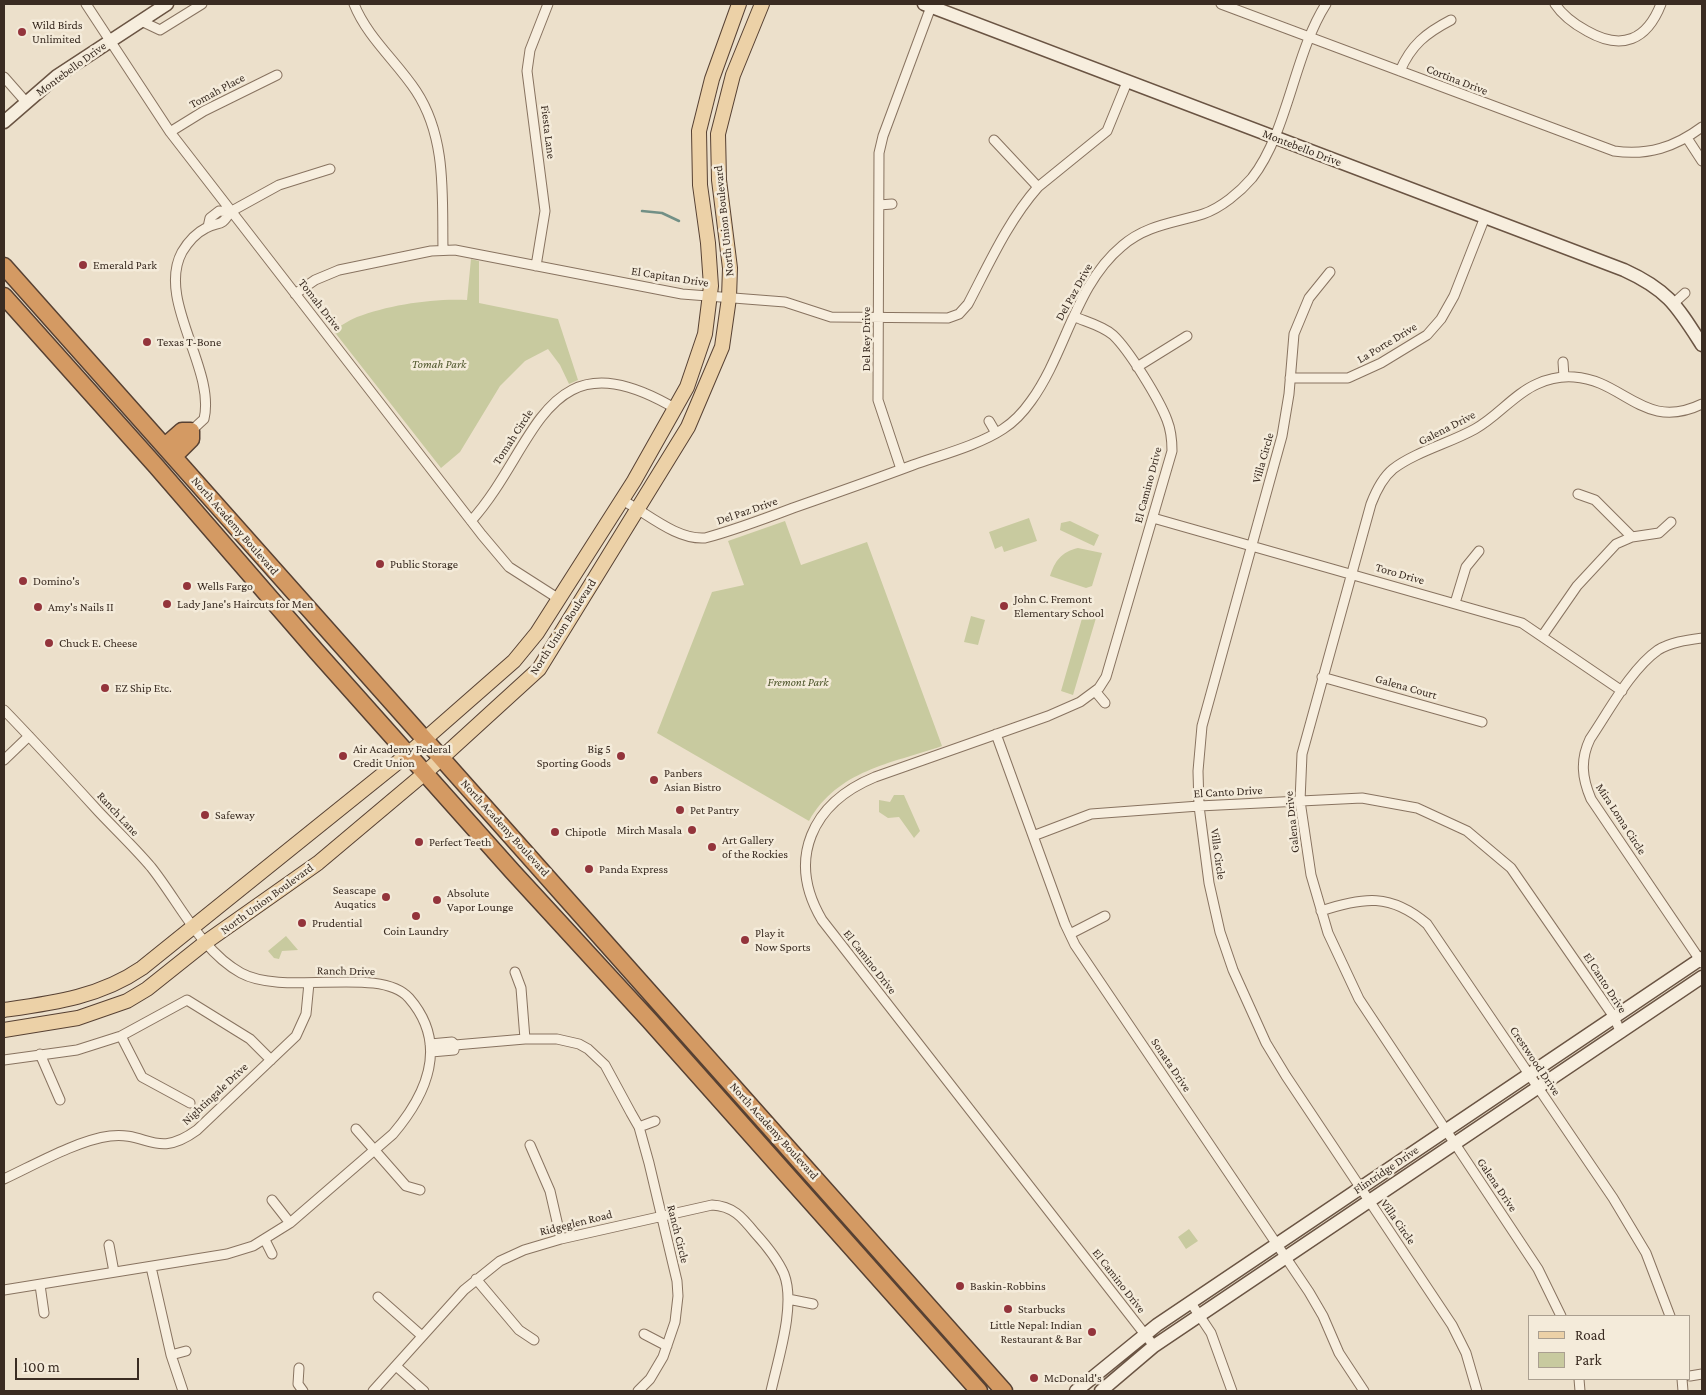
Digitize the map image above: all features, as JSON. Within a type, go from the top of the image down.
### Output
[{"type":"highway","name":"North Academy Boulevard","points":[[4,266],[1004,1391]]},
{"type":"highway","name":"North Academy Boulevard","points":[[4,296],[408,754],[655,1027],[979,1391]]},
{"type":"highway","points":[[170,451],[191,439],[191,432]]},
{"type":"main road","name":"North Union Boulevard","points":[[4,1010],[66,1001],[104,990],[142,968],[426,739],[514,661],[537,633],[622,500],[676,409],[687,387],[701,348],[710,297],[708,243],[698,168],[699,131],[712,79],[740,4]]},
{"type":"main road","name":"North Union Boulevard","points":[[4,1030],[78,1018],[127,1001],[166,976],[206,942],[318,863],[425,773],[539,669],[688,427],[722,346],[729,298],[730,268],[719,180],[718,134],[733,75],[762,4]]},
{"type":"street","name":"Tomah Drive","points":[[86,4],[170,132],[230,212],[471,521],[509,567],[559,599]]},
{"type":"street","name":"Montebello Drive","points":[[4,122],[57,76],[167,4]]},
{"type":"street","points":[[141,21],[160,30],[202,4]]},
{"type":"street","points":[[354,4],[365,24],[417,92],[434,130],[442,172],[443,250]]},
{"type":"street","name":"Fiesta Lane","points":[[536,266],[545,211],[527,70],[530,50],[548,4]]},
{"type":"street","name":"Cortina Drive","points":[[1221,4],[1614,151],[1647,152],[1667,147],[1687,138],[1702,127]]},
{"type":"street","name":"Del Paz Drive","points":[[622,500],[688,536],[705,538],[901,469],[996,433],[1012,422],[1030,402],[1098,273],[1122,245],[1154,226],[1205,214],[1233,196],[1252,177],[1266,155],[1310,37],[1326,4]]},
{"type":"street","points":[[1555,4],[1571,22],[1603,40],[1613,42],[1625,41],[1642,33],[1649,26],[1662,4]]},
{"type":"street","name":"Montebello Drive","points":[[929,5],[1624,270],[1658,287],[1674,302],[1702,345]]},
{"type":"street","name":"Del Rey Drive","points":[[901,469],[878,400],[879,153],[883,136],[929,5]]},
{"type":"street","points":[[1400,71],[1418,40],[1451,20]]},
{"type":"street","name":"Tomah Place","points":[[170,132],[204,111],[277,75]]},
{"type":"street","points":[[4,77],[26,102]]},
{"type":"street","name":"El Capitan Drive","points":[[295,294],[315,280],[339,270],[443,250],[466,251],[682,294],[786,302],[831,317],[948,318],[959,314],[968,304],[1017,212],[1038,187],[1107,132],[1127,82]]},
{"type":"street","points":[[1687,138],[1702,161]]},
{"type":"street","points":[[994,140],[1038,187]]},
{"type":"street","points":[[191,432],[204,419],[205,396],[175,288],[175,277],[181,254],[189,241],[208,227],[210,218],[219,211],[230,212],[279,185],[330,168]]},
{"type":"street","points":[[879,205],[892,204]]},
{"type":"street","name":"La Porte Drive","points":[[1290,378],[1348,378],[1381,363],[1427,335],[1441,319],[1450,303],[1484,217]]},
{"type":"street","name":"Villa Circle","points":[[1330,272],[1309,298],[1297,322],[1291,346],[1290,378],[1284,428],[1202,726],[1198,771],[1199,806],[1209,883],[1220,932],[1251,1014],[1286,1076],[1452,1325],[1466,1353],[1477,1391]]},
{"type":"street","points":[[1674,302],[1685,293]]},
{"type":"street","name":"El Camino Drive","points":[[1074,316],[1112,334],[1137,367],[1167,420],[1172,435],[1172,451],[1106,677],[1095,691],[1086,698],[1064,709],[875,777],[841,795],[824,813],[812,835],[806,865],[808,887],[822,920],[1154,1346]]},
{"type":"street","points":[[1137,367],[1187,336]]},
{"type":"street","points":[[1563,362],[1564,377]]},
{"type":"street","name":"Galena Drive","points":[[1561,1315],[1538,1269],[1445,1131],[1359,999],[1346,975],[1321,911],[1308,857],[1300,801],[1302,754],[1322,677],[1375,494],[1393,469],[1477,428],[1536,384],[1564,377],[1593,379],[1636,404],[1660,411],[1688,409],[1702,404]]},
{"type":"street","name":"Tomah Circle","points":[[471,521],[489,499],[536,422],[551,405],[566,393],[592,385],[622,385],[638,388],[676,409]]},
{"type":"street","points":[[989,421],[996,433]]},
{"type":"street","points":[[1578,494],[1595,500],[1632,537]]},
{"type":"street","name":"Toro Drive","points":[[1153,518],[1522,623],[1543,635],[1622,691]]},
{"type":"street","points":[[1543,635],[1585,576],[1616,544],[1632,537],[1659,533],[1671,522]]},
{"type":"street","points":[[1455,603],[1466,566],[1479,551]]},
{"type":"street","name":"Mira Loma Circle","points":[[1701,960],[1591,799],[1586,787],[1583,767],[1586,747],[1638,669],[1658,650],[1685,640],[1702,638]]},
{"type":"street","name":"Galena Court","points":[[1322,677],[1482,722]]},
{"type":"street","points":[[1095,691],[1105,703]]},
{"type":"street","name":"Ranch Lane","points":[[4,710],[150,867],[206,942]]},
{"type":"street","name":"Sonata Drive","points":[[996,734],[1070,934],[1318,1306],[1339,1353],[1364,1391]]},
{"type":"street","points":[[4,760],[29,736]]},
{"type":"street","name":"El Canto Drive","points":[[1033,836],[1091,814],[1199,806],[1362,798],[1400,803],[1434,814],[1475,836],[1498,854],[1522,881],[1614,1017],[1621,1032]]},
{"type":"street","name":"Crestwood Drive","points":[[1321,911],[1352,901],[1375,900],[1390,902],[1415,914],[1436,935],[1632,1228],[1657,1278],[1670,1315]]},
{"type":"street","points":[[1070,934],[1105,916]]},
{"type":"street","name":"Ranch Drive","points":[[206,942],[229,965],[255,979],[268,982],[381,984],[403,992],[416,1008],[430,1048]]},
{"type":"street","name":"Flintridge Drive","points":[[1076,1391],[1145,1334],[1191,1302],[1528,1074],[1701,960]]},
{"type":"street","points":[[514,972],[521,988],[525,1039]]},
{"type":"street","name":"Flintridge Drive","points":[[1102,1391],[1154,1346],[1702,977]]},
{"type":"street","name":"Nightingale Drive","points":[[4,1179],[80,1145],[109,1136],[121,1136],[162,1144],[186,1138],[296,1036],[304,1020],[309,983]]},
{"type":"street","points":[[4,1060],[77,1050],[121,1036],[187,1000],[250,1039],[271,1060]]},
{"type":"street","points":[[121,1036],[142,1077],[190,1102]]},
{"type":"street","name":"Ranch Circle","points":[[430,1048],[454,1050],[456,1045],[525,1039],[568,1040],[588,1049],[605,1065],[638,1127],[677,1282],[676,1322],[657,1368],[638,1391]]},
{"type":"street","points":[[4,1290],[227,1254],[264,1240],[290,1223],[393,1134],[414,1107],[427,1077],[430,1048]]},
{"type":"street","points":[[40,1054],[60,1100]]},
{"type":"street","points":[[638,1127],[655,1121]]},
{"type":"street","points":[[356,1129],[406,1186],[420,1190]]},
{"type":"street","points":[[530,1146],[550,1191],[562,1239]]},
{"type":"street","points":[[272,1200],[290,1223]]},
{"type":"street","name":"Ridgeglen Road","points":[[373,1391],[476,1279],[494,1265],[514,1254],[562,1239],[712,1205],[737,1212],[778,1262],[785,1276],[788,1299],[771,1391]]},
{"type":"street","points":[[264,1240],[272,1254]]},
{"type":"street","points":[[109,1245],[114,1272]]},
{"type":"street","points":[[151,1266],[171,1355],[183,1391]]},
{"type":"street","points":[[476,1279],[519,1330],[534,1340]]},
{"type":"street","points":[[40,1285],[44,1313]]},
{"type":"street","points":[[378,1297],[422,1336]]},
{"type":"street","points":[[788,1299],[813,1304]]},
{"type":"street","points":[[1191,1302],[1211,1333],[1232,1391]]},
{"type":"street","points":[[644,1334],[667,1346]]},
{"type":"street","points":[[171,1355],[186,1351]]},
{"type":"street","points":[[396,1366],[424,1391]]},
{"type":"street","points":[[299,1368],[298,1384],[303,1391]]},
{"type":"street","points":[[1103,1369],[1113,1381]]},
{"type":"green space","name":"Tomah Park","points":[[471,259],[479,261],[479,303],[558,319],[578,380],[569,384],[560,365],[548,349],[525,361],[500,386],[460,452],[441,468],[333,330],[357,317],[397,306],[426,301],[467,300]]},
{"type":"green space","points":[[1029,518],[1037,541],[1004,552],[1002,546],[995,549],[989,532]]},
{"type":"green space","name":"Fremont Park","points":[[785,521],[801,565],[867,542],[942,746],[885,764],[850,780],[835,790],[821,804],[809,821],[657,733],[712,592],[744,585],[728,541]]},
{"type":"green space","points":[[1070,521],[1099,535],[1094,546],[1060,530],[1061,523]]},
{"type":"green space","points":[[1078,548],[1102,553],[1092,586],[1086,588],[1050,576],[1054,566],[1063,555]]},
{"type":"green space","points":[[1083,615],[1096,618],[1073,695],[1061,691]]},
{"type":"green space","points":[[971,616],[985,620],[978,645],[964,642]]},
{"type":"green space","points":[[894,795],[904,795],[920,831],[914,838],[899,817],[888,818],[879,812],[879,800],[890,802]]},
{"type":"green space","points":[[286,936],[298,950],[282,951],[279,959],[274,958],[268,951]]},
{"type":"green space","points":[[1189,1229],[1198,1241],[1186,1249],[1178,1237]]},
{"type":"waterway","points":[[642,211],[662,213],[679,221]]},
{"type":"place","name":"Wild Birds Unlimited","points":[[22,32]]},
{"type":"place","name":"Emerald Park","points":[[83,265]]},
{"type":"place","name":"Texas T-Bone","points":[[147,342]]},
{"type":"place","name":"Public Storage","points":[[380,564]]},
{"type":"place","name":"Domino's","points":[[23,581]]},
{"type":"place","name":"Wells Fargo","points":[[187,586]]},
{"type":"place","name":"Lady Jane's Haircuts for Men","points":[[167,604]]},
{"type":"place","name":"John C. Fremont Elementary School","points":[[1004,606]]},
{"type":"place","name":"Amy's Nails II","points":[[38,607]]},
{"type":"place","name":"Chuck E. Cheese","points":[[49,643]]},
{"type":"place","name":"EZ Ship Etc.","points":[[105,688]]},
{"type":"place","name":"Air Academy Federal Credit Union","points":[[343,756]]},
{"type":"place","name":"Big 5 Sporting Goods","points":[[621,756]]},
{"type":"place","name":"Panbers Asian Bistro","points":[[654,780]]},
{"type":"place","name":"Pet Pantry","points":[[680,810]]},
{"type":"place","name":"Safeway","points":[[205,815]]},
{"type":"place","name":"Mirch Masala","points":[[692,830]]},
{"type":"place","name":"Chipotle","points":[[555,832]]},
{"type":"place","name":"Perfect Teeth","points":[[419,842]]},
{"type":"place","name":"Art Gallery of the Rockies","points":[[712,847]]},
{"type":"place","name":"Panda Express","points":[[589,869]]},
{"type":"place","name":"Seascape Auqatics","points":[[386,897]]},
{"type":"place","name":"Absolute Vapor Lounge","points":[[437,900]]},
{"type":"place","name":"Coin Laundry","points":[[416,916]]},
{"type":"place","name":"Prudential","points":[[302,923]]},
{"type":"place","name":"Play it Now Sports","points":[[745,940]]},
{"type":"place","name":"Baskin-Robbins","points":[[960,1286]]},
{"type":"place","name":"Starbucks","points":[[1008,1309]]},
{"type":"place","name":"Little Nepal: Indian Restaurant & Bar","points":[[1092,1332]]},
{"type":"place","name":"McDonald's","points":[[1034,1378]]}]
